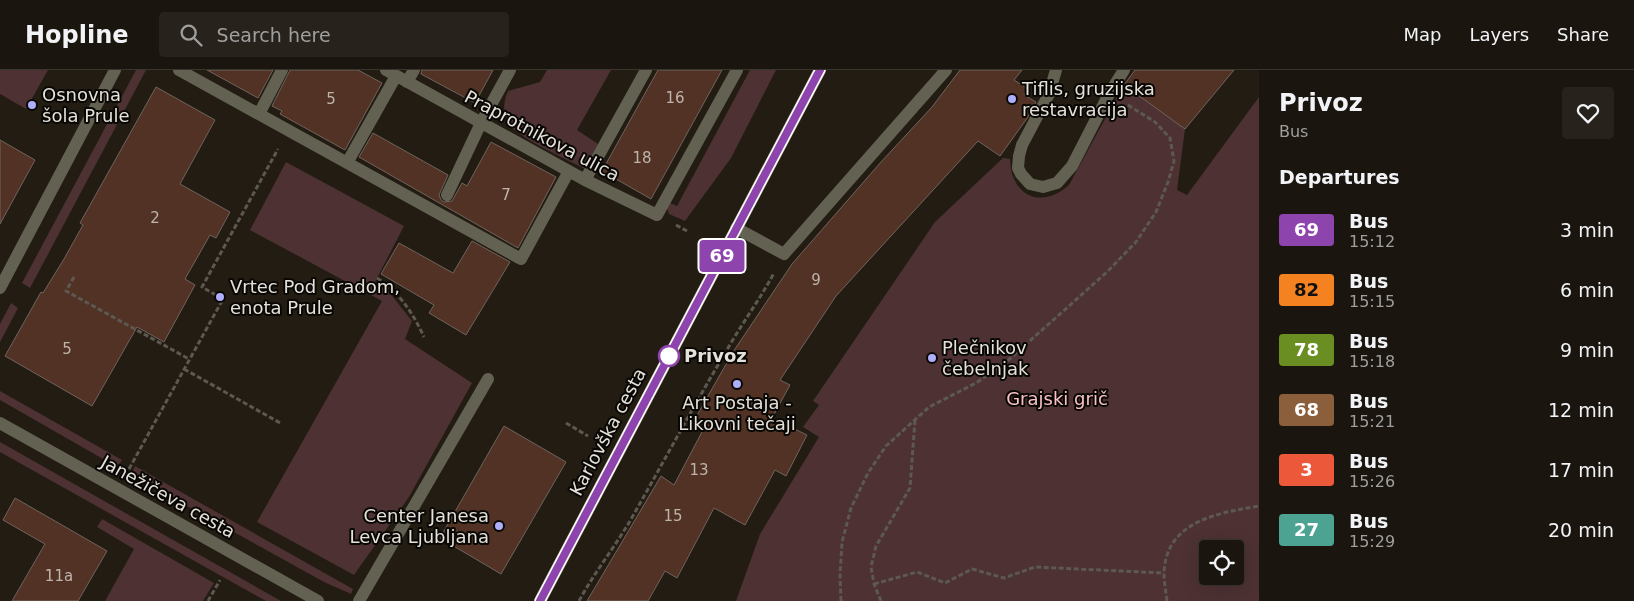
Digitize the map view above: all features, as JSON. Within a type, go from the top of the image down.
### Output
[{"type":"main road","name":"Karlovška cesta","points":[[540,601],[820,70]]},
{"type":"street","points":[[0,288],[116,70]]},
{"type":"street","points":[[179,70],[521,259],[569,171]]},
{"type":"street","points":[[259,114],[282,70]]},
{"type":"street","points":[[347,163],[397,76],[414,70]]},
{"type":"street","points":[[447,195],[481,123],[510,70]]},
{"type":"street","points":[[585,180],[646,70]]},
{"type":"street","name":"Praprotnikova ulica","points":[[397,76],[585,180],[657,215],[737,70]]},
{"type":"street","points":[[736,228],[784,254],[946,70]]},
{"type":"street","points":[[1056,70],[1049,94],[1022,146],[1019,156],[1018,168],[1021,174],[1030,184],[1043,187],[1057,183],[1072,166],[1109,94],[1124,70]]},
{"type":"street","points":[[359,601],[488,378]]},
{"type":"street","name":"Janežičeva cesta","points":[[0,423],[318,601]]},
{"type":"path","points":[[841,601],[842,542],[851,508],[868,473],[886,446],[930,407],[976,383],[1005,363],[1107,272],[1136,242],[1156,212],[1174,161],[1170,138],[1155,122],[1109,94]]},
{"type":"path","points":[[117,489],[222,299],[202,287],[288,131]]},
{"type":"path","points":[[579,601],[658,473],[690,412],[730,344],[763,295],[784,254]]},
{"type":"path","points":[[74,277],[66,291],[189,359]]},
{"type":"path","points":[[377,278],[392,287],[415,317],[424,337]]},
{"type":"path","points":[[184,369],[282,424]]},
{"type":"path","points":[[881,601],[874,584],[872,567],[876,546],[910,488],[915,419]]},
{"type":"path","points":[[566,424],[588,436]]},
{"type":"path","points":[[1167,601],[1164,573],[1168,551],[1177,535],[1195,523],[1230,511],[1259,506]]},
{"type":"path","points":[[874,584],[917,572],[945,584],[972,569],[1004,578],[1035,567],[1164,573]]},
{"type":"path","points":[[208,601],[220,580]]},
{"type":"green space","points":[[0,70],[48,70],[26,109],[0,94]]},
{"type":"green space","points":[[136,70],[146,70],[30,288],[22,283]]},
{"type":"green space","points":[[547,70],[611,70],[577,130],[598,144],[585,169],[523,136],[507,121],[504,104],[508,91],[540,82]]},
{"type":"green space","points":[[750,70],[776,70],[731,158],[685,221],[669,214],[668,202],[677,206]]},
{"type":"green space","name":"Grajski grič","points":[[1124,84],[1185,129],[1177,190],[1187,195],[1259,97],[1259,601],[736,601],[760,534],[819,437],[803,427],[819,405],[813,401],[935,222],[1003,158],[1010,159],[1016,182],[1029,195],[1038,198],[1058,193],[1069,185]]},
{"type":"green space","points":[[286,162],[404,226],[375,282],[389,292],[412,321],[405,339],[472,383],[409,497],[354,575],[257,522],[382,301],[250,230]]},
{"type":"green space","points":[[11,303],[18,308],[0,342],[0,324]]},
{"type":"green space","points":[[0,391],[122,460],[117,467],[0,400]]},
{"type":"green space","points":[[0,442],[281,601],[266,601],[0,452]]},
{"type":"green space","points":[[135,466],[353,589],[351,594],[324,582],[131,475]]},
{"type":"green space","points":[[102,519],[214,583],[203,601],[105,601],[134,549],[97,527]]},
{"type":"building","points":[[207,70],[273,70],[258,98]]},
{"type":"building","points":[[290,70],[358,70],[382,83],[345,150],[280,114],[282,111],[272,106]]},
{"type":"building","points":[[422,70],[493,70],[475,103],[421,74]]},
{"type":"building","points":[[658,70],[722,70],[651,199],[602,171]]},
{"type":"building","points":[[960,70],[1022,70],[1014,80],[1028,89],[1024,95],[1036,102],[1028,117],[1000,156],[978,141],[836,296],[780,380],[790,385],[772,418],[807,435],[786,476],[775,470],[745,525],[714,508],[677,578],[665,571],[648,601],[587,601],[661,476],[674,485],[703,430],[692,424],[733,352],[792,264],[932,107]]},
{"type":"building","points":[[1135,70],[1234,70],[1185,129],[1124,85]]},
{"type":"building","points":[[156,87],[215,120],[180,184],[230,212],[216,238],[210,235],[185,279],[195,285],[164,342],[137,327],[92,406],[5,356],[41,292],[43,293],[64,259],[83,225],[80,223]]},
{"type":"building","points":[[373,133],[448,175],[439,195],[444,202],[452,201],[462,183],[467,186],[491,142],[556,177],[518,248],[359,157]]},
{"type":"building","points":[[0,140],[35,160],[0,224]]},
{"type":"building","points":[[472,241],[510,262],[466,335],[429,313],[434,305],[381,274],[399,243],[453,273]]},
{"type":"building","points":[[504,426],[566,462],[501,574],[440,538]]},
{"type":"building","points":[[15,498],[107,551],[78,601],[12,601],[45,544],[3,520]]},
{"type":"bus line","name":"69","points":[[540,601],[820,70]]},
{"type":"place","name":"Tiflis, gruzijska restavracija","points":[[1012,99]]},
{"type":"place","name":"Osnovna šola Prule","points":[[32,105]]},
{"type":"place","name":"Vrtec Pod Gradom, enota Prule","points":[[220,297]]},
{"type":"place","name":"Privoz","points":[[669,356]]},
{"type":"place","name":"Plečnikov čebelnjak","points":[[932,358]]},
{"type":"place","name":"Art Postaja - Likovni tečaji","points":[[737,384]]},
{"type":"place","name":"Center Janesa Levca Ljubljana","points":[[499,526]]}]
